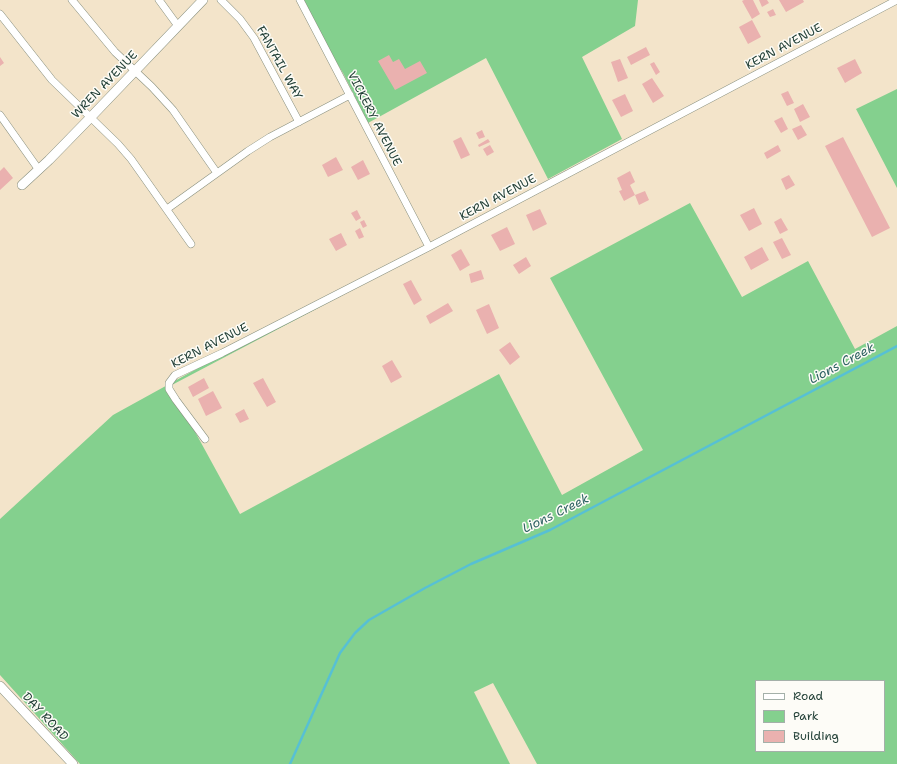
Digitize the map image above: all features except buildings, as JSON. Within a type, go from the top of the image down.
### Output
[{"type":"street","points":[[72,0],[102,38],[173,110],[217,173]]},
{"type":"street","points":[[159,0],[178,26]]},
{"type":"street","name":"WREN AVENUE","points":[[22,185],[39,170],[90,118],[203,0]]},
{"type":"street","name":"FANTAIL WAY","points":[[221,0],[240,19],[254,38],[299,122]]},
{"type":"street","name":"VICKERY AVENUE","points":[[300,0],[381,158],[429,247]]},
{"type":"street","name":"KERN AVENUE","points":[[205,439],[169,389],[169,383],[175,375],[222,353],[429,247],[897,0]]},
{"type":"street","points":[[0,14],[52,80],[131,159],[191,244]]},
{"type":"street","points":[[167,209],[248,151],[350,95]]},
{"type":"street","points":[[0,115],[39,170]]},
{"type":"street","name":"DAY ROAD","points":[[0,686],[73,764]]},
{"type":"green space","points":[[298,0],[638,0],[635,26],[582,57],[622,139],[548,179],[486,58],[368,123],[343,73]]},
{"type":"green space","points":[[897,89],[897,188],[856,109]]},
{"type":"green space","points":[[690,203],[742,297],[808,261],[855,349],[897,326],[897,764],[537,764],[493,683],[474,692],[510,764],[80,764],[0,675],[0,519],[113,415],[211,361],[430,249],[170,386],[240,514],[499,374],[562,495],[643,450],[550,278]]},
{"type":"waterway","name":"Lions Creek","points":[[290,764],[340,653],[355,633],[369,620],[471,564],[550,530],[897,346]]}]
